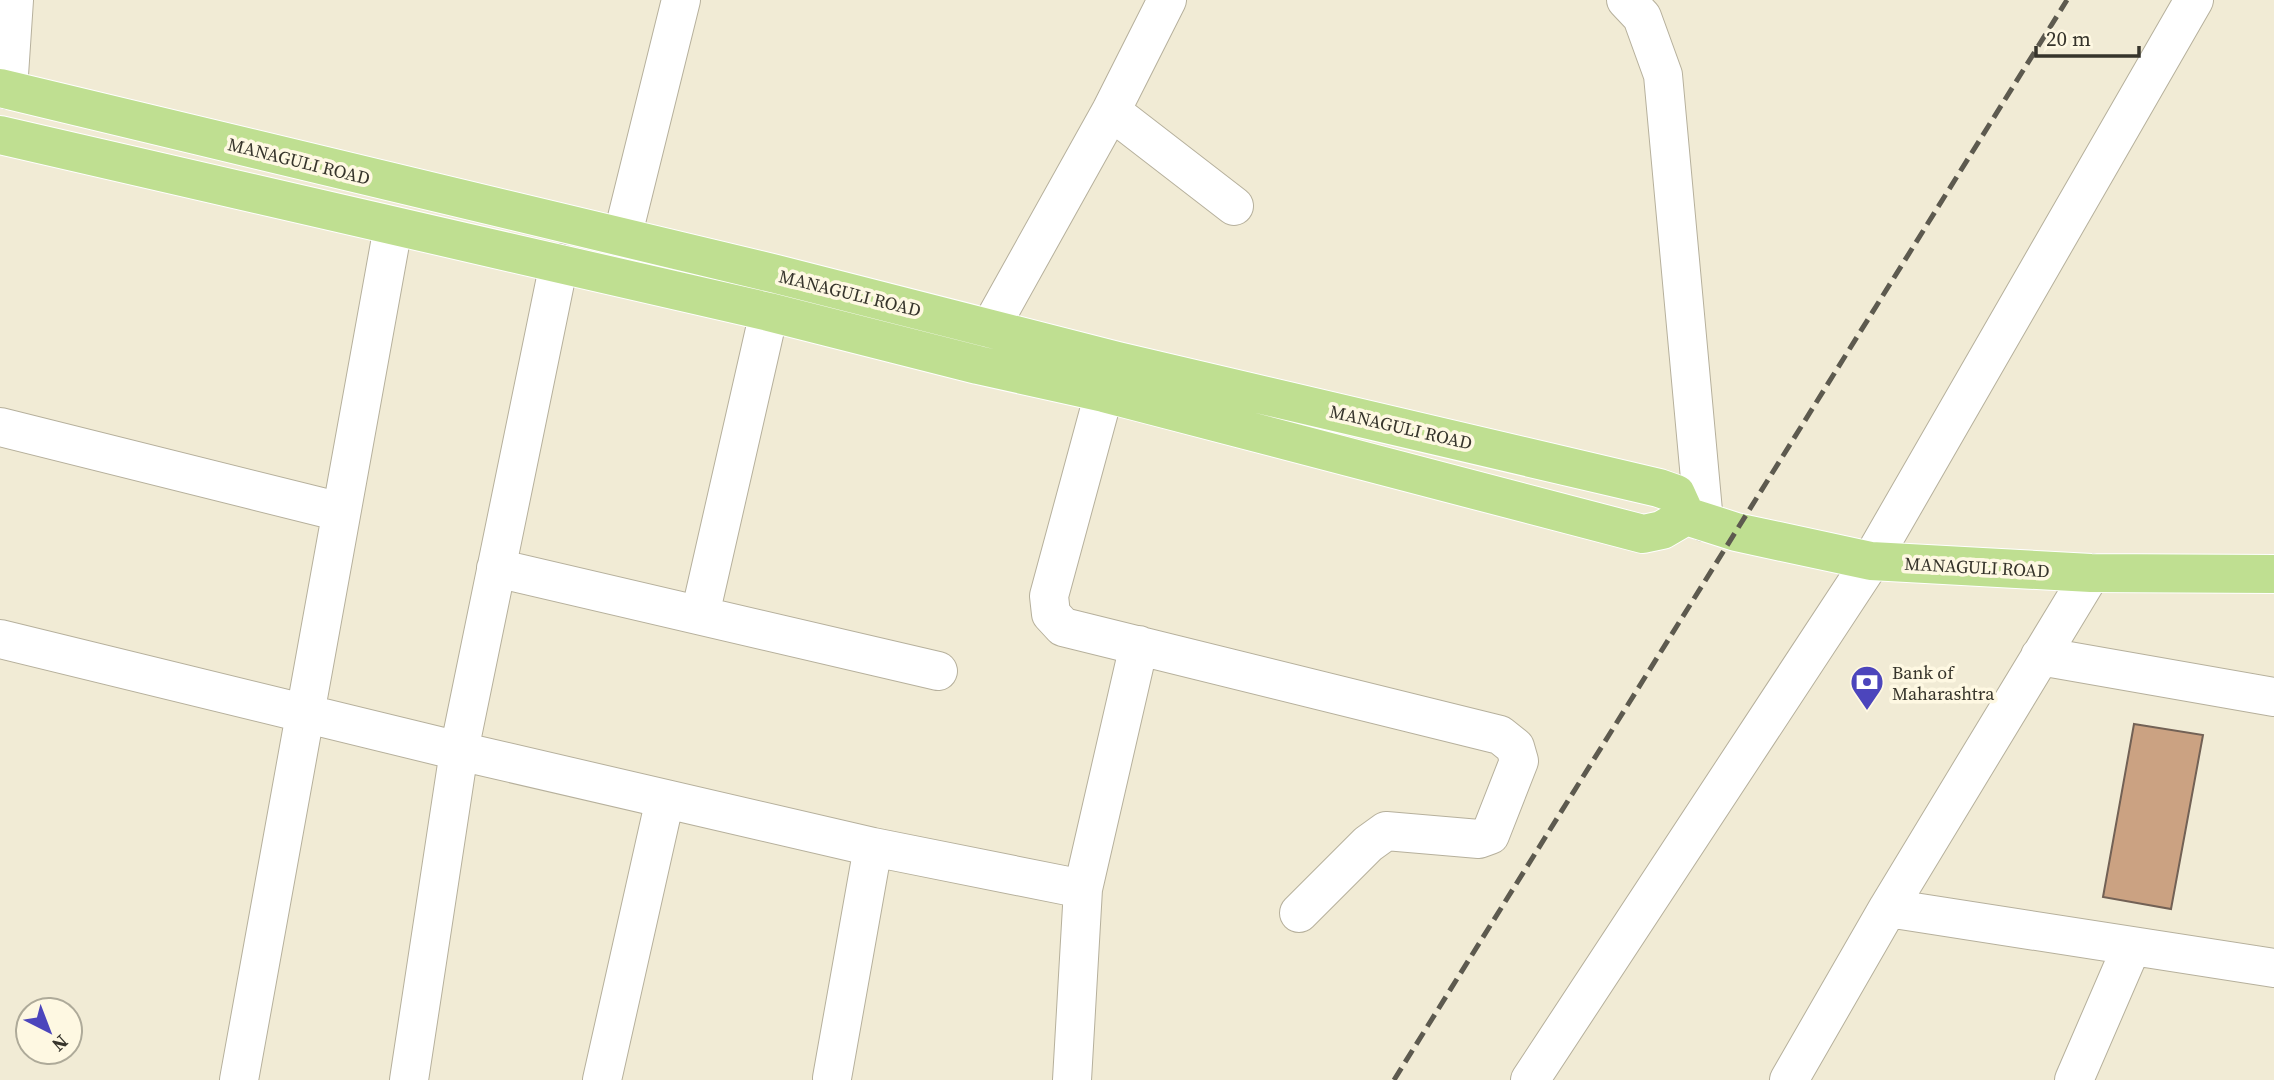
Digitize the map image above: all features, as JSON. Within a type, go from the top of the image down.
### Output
[{"type":"main road","name":"MANAGULI ROAD","points":[[4,89],[990,328],[1116,361],[1659,488],[1676,494],[1695,519],[1735,532],[1871,561],[2091,573],[2274,574]]},
{"type":"main road","points":[[0,135],[769,312],[978,365],[1104,393],[1643,534],[1695,519]]},
{"type":"street","points":[[4,89],[15,0]]},
{"type":"street","points":[[622,238],[681,0]]},
{"type":"street","points":[[990,328],[1111,111],[1167,0]]},
{"type":"street","points":[[1531,1080],[1871,561],[2194,0]]},
{"type":"street","points":[[1643,6],[1662,75],[1695,519]]},
{"type":"street","points":[[1111,111],[1234,206]]},
{"type":"street","points":[[239,1080],[393,227]]},
{"type":"street","points":[[409,1080],[458,751],[559,263]]},
{"type":"street","points":[[700,615],[769,312]]},
{"type":"street","points":[[1104,393],[1049,596],[1051,614],[1063,627],[1500,735],[1515,747],[1519,761],[1490,835],[1479,839],[1387,831],[1368,844],[1299,913]]},
{"type":"street","points":[[0,427],[341,512]]},
{"type":"street","points":[[496,568],[938,671]]},
{"type":"street","points":[[1789,1080],[1888,908],[2091,573]]},
{"type":"street","points":[[0,639],[665,799],[873,847],[1083,890]]},
{"type":"street","points":[[1072,1080],[1083,890],[1139,645]]},
{"type":"street","points":[[2040,656],[2274,698]]},
{"type":"street","points":[[602,1080],[665,799]]},
{"type":"street","points":[[835,1079],[873,847]]},
{"type":"street","points":[[1888,908],[2274,968]]},
{"type":"street","points":[[2074,1080],[2132,946]]},
{"type":"building","points":[[2134,724],[2203,735],[2171,909],[2103,897]]},
{"type":"railway","points":[[1394,1080],[2067,0]]},
{"type":"place","name":"Bank of Maharashtra","points":[[1867,712]]}]
